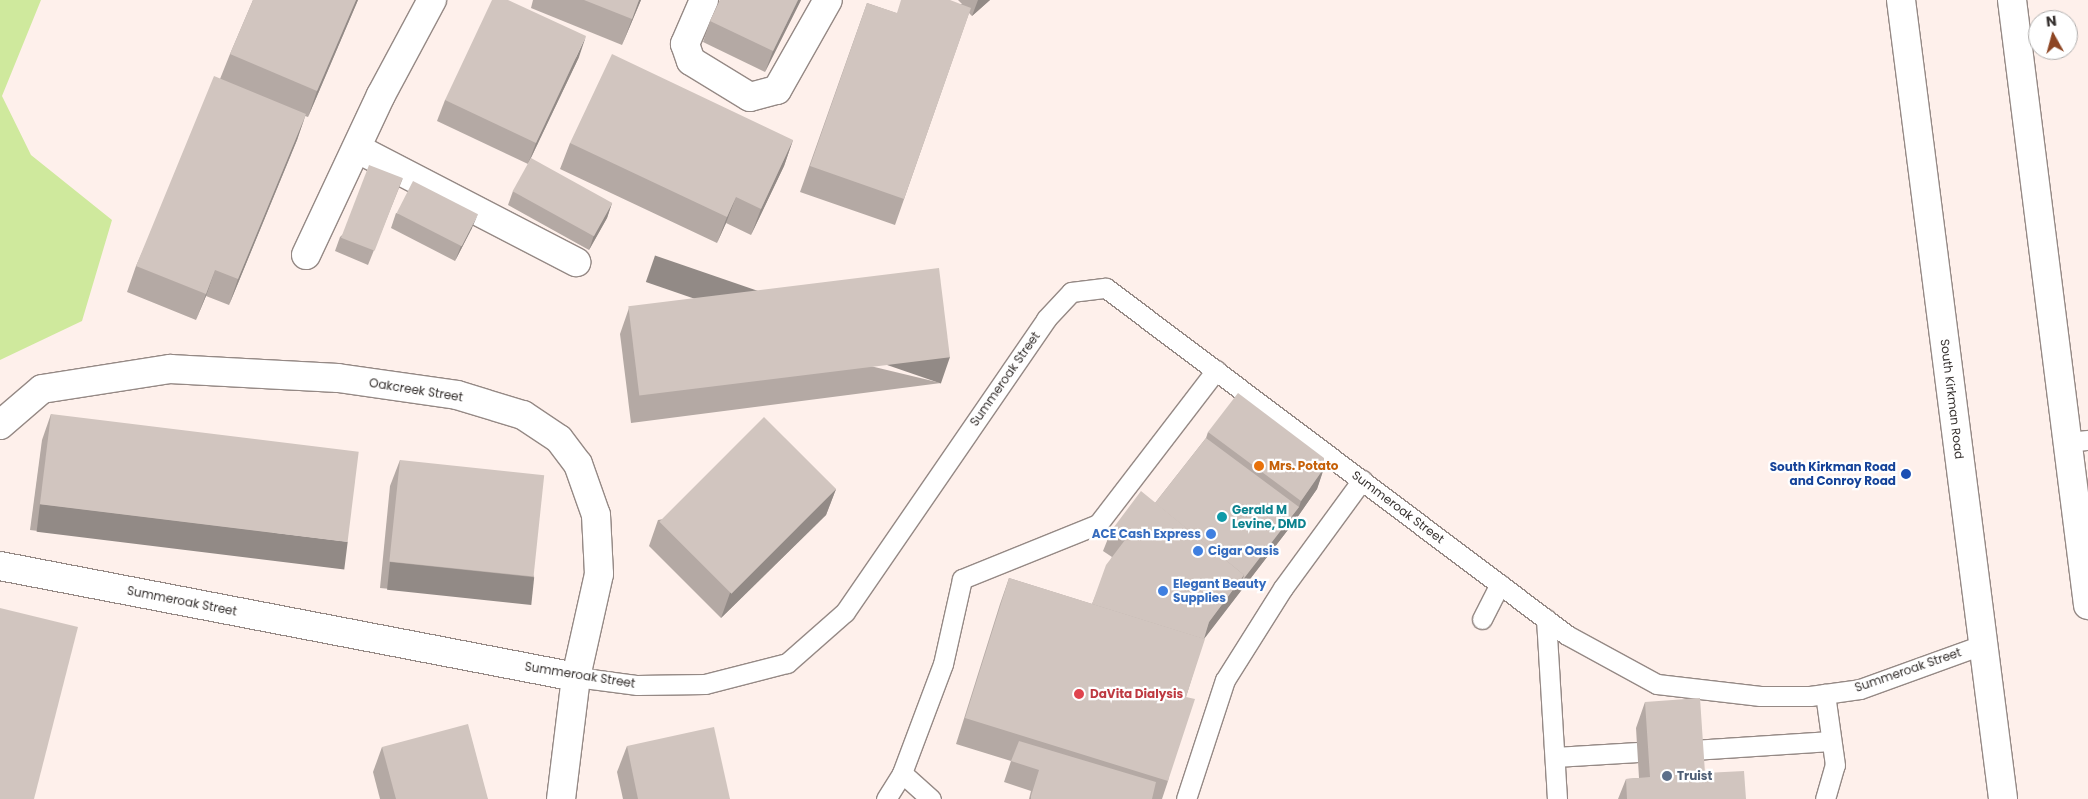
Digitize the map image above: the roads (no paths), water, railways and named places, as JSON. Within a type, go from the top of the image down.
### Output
[{"type":"street","points":[[306,255],[358,148],[381,95],[432,0]]},
{"type":"street","points":[[704,0],[685,44],[690,61],[750,97],[777,90],[828,0]]},
{"type":"street","name":"South Kirkman Road","points":[[1901,0],[2003,799]]},
{"type":"street","points":[[2012,0],[2078,441],[2088,604]]},
{"type":"street","points":[[358,148],[576,262]]},
{"type":"street","name":"Oakcreek Street","points":[[0,425],[42,389],[170,369],[262,372],[338,378],[457,395],[523,415],[559,439],[578,464],[596,514],[599,574],[576,676],[561,799]]},
{"type":"street","name":"Summeroak Street","points":[[0,566],[576,676]]},
{"type":"lane","name":"Summeroak Street","points":[[576,676],[637,685],[705,684],[787,663],[845,612],[1046,319],[1071,292],[1106,288],[1566,635],[1657,684],[1760,696],[1825,694],[1860,689],[1984,644]]},
{"type":"lane","points":[[886,799],[902,773],[943,664],[962,579],[1098,524],[1216,370]]},
{"type":"lane","points":[[1186,799],[1225,680],[1283,588],[1362,480]]},
{"type":"lane","points":[[1482,619],[1500,584]]},
{"type":"lane","points":[[1546,619],[1557,799]]},
{"type":"lane","points":[[1825,694],[1835,765],[1825,799]]},
{"type":"lane","points":[[1692,750],[1831,741]]},
{"type":"lane","points":[[1555,757],[1638,752]]},
{"type":"lane","points":[[902,773],[931,799]]},
{"type":"place","name":"Mrs. Potato","points":[[1259,466]]},
{"type":"place","name":"South Kirkman Road and Conroy Road","points":[[1906,474]]},
{"type":"place","name":"Gerald M Levine, DMD","points":[[1222,517]]},
{"type":"place","name":"ACE Cash Express","points":[[1211,534]]},
{"type":"place","name":"Cigar Oasis","points":[[1198,551]]},
{"type":"place","name":"Elegant Beauty Supplies","points":[[1163,591]]},
{"type":"place","name":"DaVita Dialysis","points":[[1079,694]]},
{"type":"place","name":"Truist","points":[[1667,776]]}]
